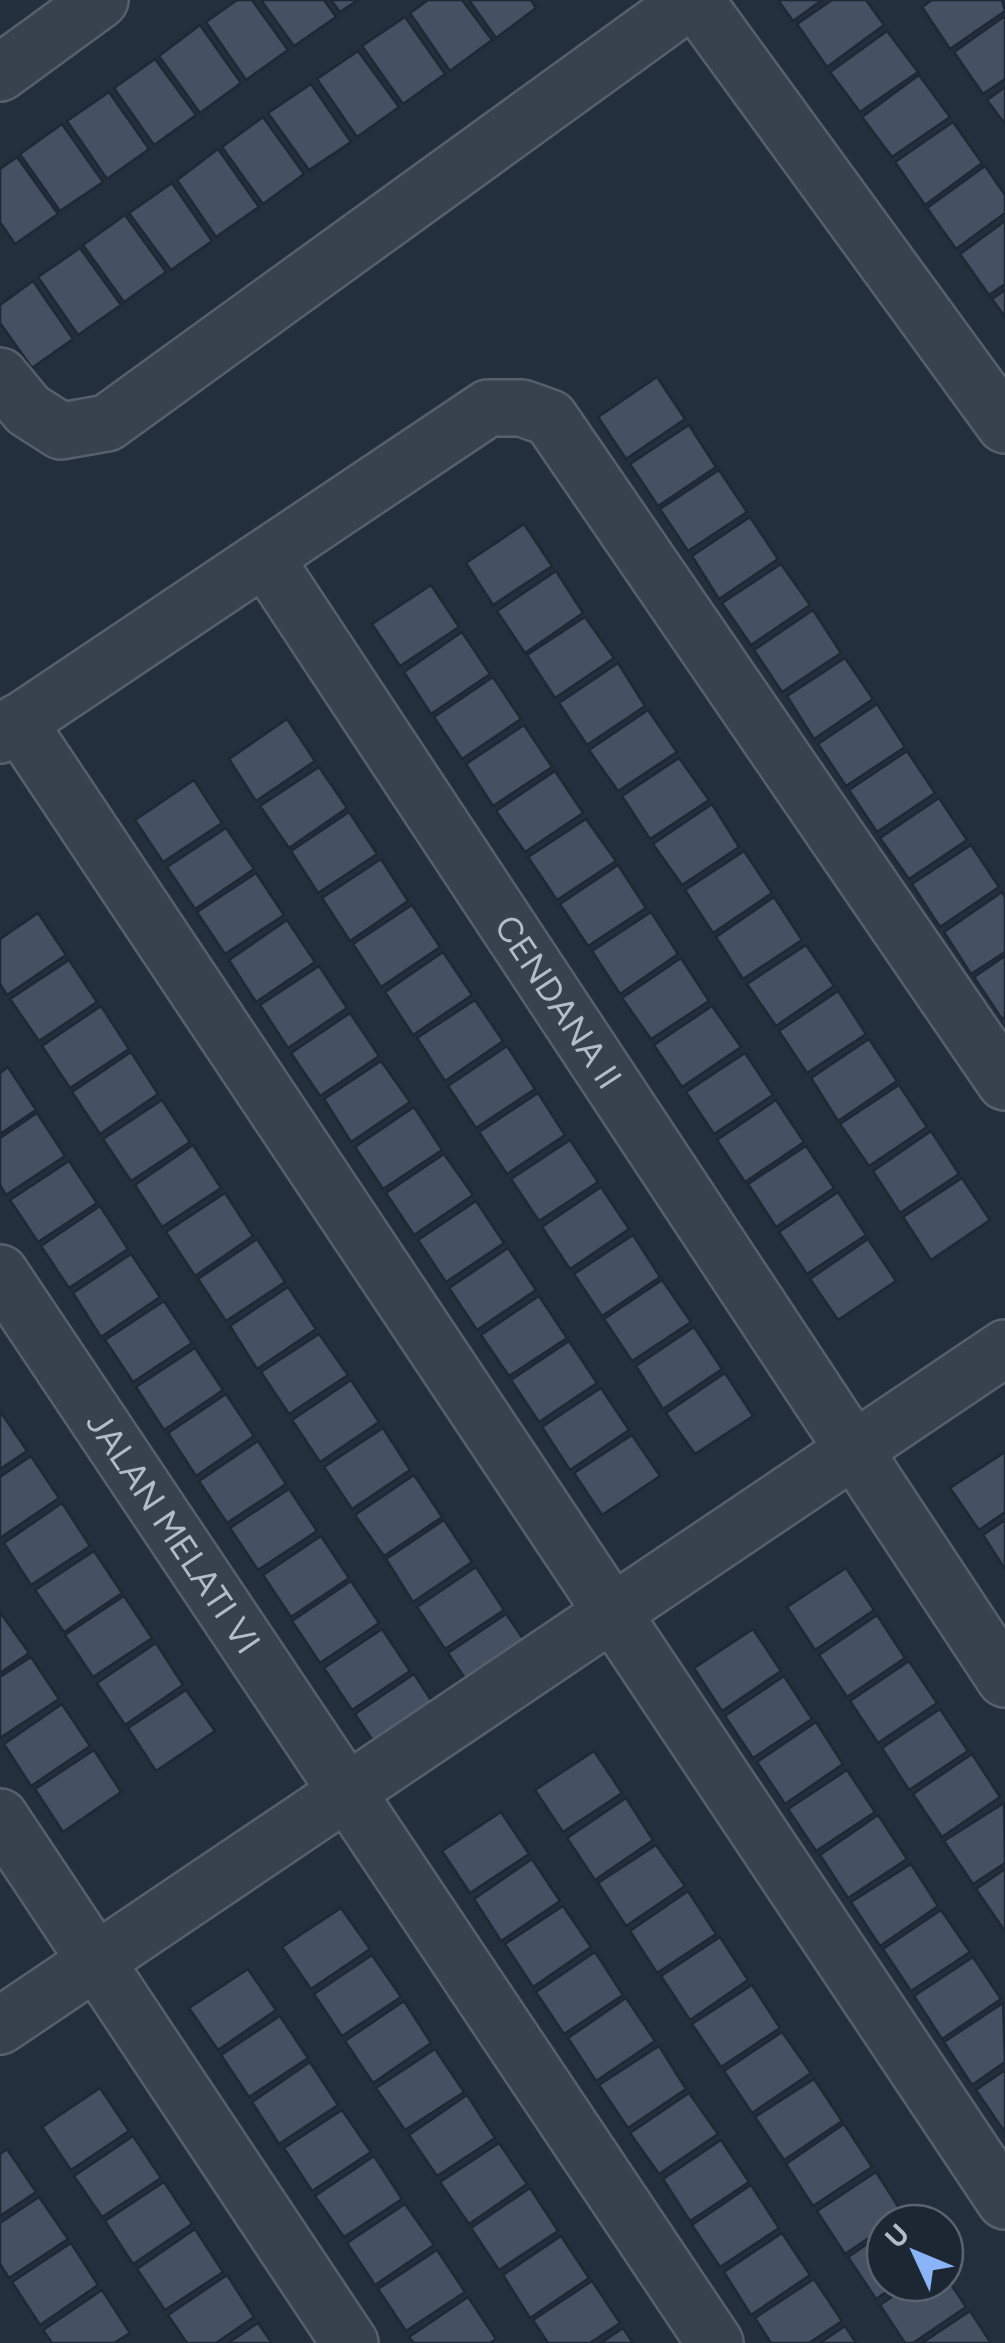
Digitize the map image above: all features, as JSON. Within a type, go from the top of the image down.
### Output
[{"type":"street","points":[[0,73],[100,0]]},
{"type":"street","points":[[0,376],[28,410],[61,432],[107,423],[693,0],[1005,425]]},
{"type":"street","points":[[1005,1082],[550,418],[522,408],[488,408],[9,728],[612,1611],[1005,2201]]},
{"type":"street","name":"CENDANA II","points":[[264,558],[1005,1680]]},
{"type":"street","name":"JALAN MELATI VI","points":[[0,1273],[715,2343]]},
{"type":"street","points":[[0,2026],[1005,1348]]},
{"type":"street","points":[[0,1817],[350,2343]]},
{"type":"building","points":[[237,0],[252,0],[288,50],[246,80],[206,22]]},
{"type":"building","points":[[261,0],[324,0],[336,17],[294,46]]},
{"type":"building","points":[[331,0],[358,0],[340,12]]},
{"type":"building","points":[[428,0],[462,0],[492,40],[450,71],[410,13]]},
{"type":"building","points":[[469,0],[531,0],[536,8],[496,38]]},
{"type":"building","points":[[778,0],[822,0],[793,21]]},
{"type":"building","points":[[832,0],[866,0],[884,25],[827,67],[797,24]]},
{"type":"building","points":[[932,0],[1002,0],[1005,11],[950,49],[922,7]]},
{"type":"building","points":[[1005,16],[1005,79],[983,94],[954,52]]},
{"type":"building","points":[[405,17],[445,74],[403,104],[362,46]]},
{"type":"building","points":[[200,25],[241,83],[200,113],[159,56]]},
{"type":"building","points":[[887,31],[918,72],[860,112],[830,72]]},
{"type":"building","points":[[358,51],[399,107],[357,137],[317,79]]},
{"type":"building","points":[[155,59],[196,115],[154,145],[114,88]]},
{"type":"building","points":[[919,75],[950,117],[892,157],[862,117]]},
{"type":"building","points":[[311,84],[351,142],[309,170],[268,113]]},
{"type":"building","points":[[1005,87],[1005,124],[987,100]]},
{"type":"building","points":[[109,92],[149,149],[107,179],[67,121]]},
{"type":"building","points":[[263,117],[304,174],[263,204],[222,147]]},
{"type":"building","points":[[953,122],[982,163],[925,205],[895,162]]},
{"type":"building","points":[[62,124],[103,182],[60,211],[20,154]]},
{"type":"building","points":[[218,149],[259,207],[216,237],[177,180]]},
{"type":"building","points":[[17,157],[58,214],[15,244],[0,222],[0,169]]},
{"type":"building","points":[[985,166],[1005,195],[1005,213],[956,249],[927,208]]},
{"type":"building","points":[[172,183],[212,241],[171,270],[129,213]]},
{"type":"building","points":[[125,215],[166,272],[124,302],[83,245]]},
{"type":"building","points":[[1005,221],[1005,284],[989,295],[960,254]]},
{"type":"building","points":[[80,248],[121,305],[78,335],[38,277]]},
{"type":"building","points":[[33,281],[73,339],[32,368],[0,323],[0,305]]},
{"type":"building","points":[[1005,290],[1005,317],[992,299]]},
{"type":"building","points":[[657,377],[685,419],[626,459],[598,417]]},
{"type":"building","points":[[689,425],[716,467],[658,506],[630,464]]},
{"type":"building","points":[[719,470],[747,512],[688,551],[660,509]]},
{"type":"building","points":[[750,517],[778,559],[719,599],[692,556]]},
{"type":"building","points":[[524,524],[552,566],[493,605],[466,563]]},
{"type":"building","points":[[781,564],[810,605],[751,645],[722,603]]},
{"type":"building","points":[[556,571],[583,613],[525,653],[497,611]]},
{"type":"building","points":[[431,585],[459,627],[400,666],[372,624]]},
{"type":"building","points":[[813,610],[841,653],[782,692],[754,650]]},
{"type":"building","points":[[585,617],[614,658],[555,698],[527,655]]},
{"type":"building","points":[[462,632],[490,674],[431,714],[404,672]]},
{"type":"building","points":[[845,658],[873,699],[814,739],[787,696]]},
{"type":"building","points":[[618,663],[645,706],[587,745],[559,703]]},
{"type":"building","points":[[493,677],[521,719],[462,759],[434,717]]},
{"type":"building","points":[[877,704],[905,747],[846,786],[818,744]]},
{"type":"building","points":[[648,710],[677,752],[618,791],[589,750]]},
{"type":"building","points":[[287,719],[315,761],[256,801],[229,759]]},
{"type":"building","points":[[524,725],[552,767],[493,806],[466,764]]},
{"type":"building","points":[[907,751],[935,793],[877,832],[849,790]]},
{"type":"building","points":[[679,758],[709,800],[650,839],[622,796]]},
{"type":"building","points":[[319,767],[347,808],[289,848],[260,806]]},
{"type":"building","points":[[555,771],[583,813],[525,852],[496,811]]},
{"type":"building","points":[[194,780],[222,823],[163,862],[135,820]]},
{"type":"building","points":[[939,798],[967,840],[909,879],[880,838]]},
{"type":"building","points":[[712,804],[739,847],[682,885],[653,844]]},
{"type":"building","points":[[349,812],[377,854],[318,893],[291,851]]},
{"type":"building","points":[[586,819],[616,861],[557,900],[528,857]]},
{"type":"building","points":[[226,828],[254,869],[195,909],[167,867]]},
{"type":"building","points":[[971,845],[999,887],[940,927],[912,884]]},
{"type":"building","points":[[744,851],[772,893],[713,933],[685,890]]},
{"type":"building","points":[[381,859],[408,901],[350,941],[322,898]]},
{"type":"building","points":[[618,865],[646,908],[588,946],[560,904]]},
{"type":"building","points":[[256,873],[284,915],[225,954],[197,912]]},
{"type":"building","points":[[1002,892],[1005,952],[971,974],[944,932]]},
{"type":"building","points":[[774,897],[802,940],[743,979],[716,937]]},
{"type":"building","points":[[412,905],[440,947],[381,987],[353,944]]},
{"type":"building","points":[[651,912],[678,954],[620,994],[592,951]]},
{"type":"building","points":[[38,913],[66,955],[7,995],[0,984],[0,939]]},
{"type":"building","points":[[287,920],[315,962],[256,1002],[229,960]]},
{"type":"building","points":[[806,945],[834,986],[776,1026],[747,984]]},
{"type":"building","points":[[443,952],[472,995],[413,1035],[385,992]]},
{"type":"building","points":[[1005,956],[1005,1017],[1002,1019],[974,977]]},
{"type":"building","points":[[681,958],[709,1001],[651,1039],[622,998]]},
{"type":"building","points":[[69,960],[97,1002],[39,1041],[10,999]]},
{"type":"building","points":[[319,966],[347,1008],[288,1048],[260,1005]]},
{"type":"building","points":[[838,991],[866,1034],[807,1073],[779,1031]]},
{"type":"building","points":[[475,1000],[503,1041],[445,1081],[417,1038]]},
{"type":"building","points":[[101,1006],[129,1049],[70,1088],[42,1046]]},
{"type":"building","points":[[712,1006],[741,1047],[682,1087],[654,1045]]},
{"type":"building","points":[[350,1013],[379,1056],[320,1096],[291,1053]]},
{"type":"building","points":[[869,1039],[897,1081],[838,1121],[811,1078]]},
{"type":"building","points":[[507,1046],[535,1089],[476,1128],[448,1086]]},
{"type":"building","points":[[131,1052],[158,1094],[100,1134],[72,1092]]},
{"type":"building","points":[[745,1053],[773,1095],[714,1134],[686,1092]]},
{"type":"building","points":[[381,1061],[410,1102],[351,1142],[324,1099]]},
{"type":"building","points":[[8,1067],[36,1110],[0,1134],[0,1073]]},
{"type":"building","points":[[899,1085],[927,1127],[869,1166],[840,1124]]},
{"type":"building","points":[[538,1093],[565,1135],[507,1174],[479,1132]]},
{"type":"building","points":[[162,1100],[190,1142],[131,1181],[103,1139]]},
{"type":"building","points":[[776,1100],[804,1142],[745,1182],[717,1140]]},
{"type":"building","points":[[414,1107],[442,1150],[383,1189],[355,1147]]},
{"type":"building","points":[[37,1113],[65,1156],[6,1195],[0,1185],[0,1138]]},
{"type":"building","points":[[931,1131],[959,1174],[900,1213],[873,1171]]},
{"type":"building","points":[[570,1140],[598,1182],[539,1221],[511,1179]]},
{"type":"building","points":[[193,1145],[221,1188],[162,1227],[135,1185]]},
{"type":"building","points":[[806,1146],[834,1188],[776,1227],[748,1184]]},
{"type":"building","points":[[444,1154],[473,1195],[414,1235],[386,1193]]},
{"type":"building","points":[[69,1161],[97,1203],[38,1242],[10,1200]]},
{"type":"building","points":[[962,1178],[990,1220],[931,1260],[903,1217]]},
{"type":"building","points":[[601,1187],[629,1229],[570,1269],[542,1227]]},
{"type":"building","points":[[838,1192],[866,1235],[807,1274],[779,1232]]},
{"type":"building","points":[[225,1193],[253,1236],[195,1276],[166,1232]]},
{"type":"building","points":[[476,1201],[504,1243],[446,1282],[418,1240]]},
{"type":"building","points":[[100,1206],[128,1249],[69,1288],[41,1246]]},
{"type":"building","points":[[633,1235],[660,1277],[602,1316],[574,1274]]},
{"type":"building","points":[[257,1239],[285,1282],[226,1321],[198,1279]]},
{"type":"building","points":[[868,1239],[896,1281],[838,1320],[810,1279]]},
{"type":"building","points":[[508,1248],[536,1290],[477,1330],[449,1288]]},
{"type":"building","points":[[131,1254],[160,1297],[101,1337],[73,1293]]},
{"type":"building","points":[[662,1280],[691,1322],[632,1361],[604,1319]]},
{"type":"building","points":[[288,1287],[316,1329],[257,1369],[230,1326]]},
{"type":"building","points":[[539,1296],[567,1338],[509,1376],[481,1335]]},
{"type":"building","points":[[164,1301],[192,1343],[133,1382],[105,1340]]},
{"type":"building","points":[[694,1327],[722,1369],[663,1409],[636,1366]]},
{"type":"building","points":[[319,1334],[348,1375],[289,1414],[261,1372]]},
{"type":"building","points":[[569,1341],[597,1383],[539,1422],[511,1380]]},
{"type":"building","points":[[195,1348],[223,1390],[164,1430],[136,1387]]},
{"type":"building","points":[[725,1373],[753,1416],[695,1454],[666,1413]]},
{"type":"building","points":[[351,1380],[379,1422],[320,1462],[292,1420]]},
{"type":"building","points":[[601,1388],[629,1430],[570,1470],[542,1427]]},
{"type":"building","points":[[226,1394],[254,1436],[196,1476],[168,1433]]},
{"type":"building","points":[[0,1411],[27,1451],[0,1469]]},
{"type":"building","points":[[383,1428],[410,1470],[352,1509],[324,1467]]},
{"type":"building","points":[[632,1435],[660,1476],[602,1515],[574,1473]]},
{"type":"building","points":[[258,1441],[286,1484],[227,1523],[199,1481]]},
{"type":"building","points":[[1005,1452],[1005,1512],[979,1530],[950,1488]]},
{"type":"building","points":[[31,1456],[59,1498],[0,1538],[0,1477]]},
{"type":"building","points":[[414,1475],[442,1517],[384,1556],[355,1515]]},
{"type":"building","points":[[289,1489],[317,1531],[258,1570],[230,1528]]},
{"type":"building","points":[[62,1503],[90,1546],[31,1585],[4,1543]]},
{"type":"building","points":[[444,1520],[472,1562],[413,1602],[386,1559]]},
{"type":"building","points":[[1005,1520],[1005,1569],[983,1535]]},
{"type":"building","points":[[321,1536],[349,1578],[291,1617],[263,1575]]},
{"type":"building","points":[[94,1551],[122,1593],[64,1632],[35,1590]]},
{"type":"building","points":[[476,1567],[504,1610],[445,1649],[417,1607]]},
{"type":"building","points":[[846,1568],[874,1610],[815,1650],[787,1607]]},
{"type":"building","points":[[351,1581],[379,1623],[320,1663],[292,1621]]},
{"type":"building","points":[[124,1596],[152,1638],[93,1677],[65,1635]]},
{"type":"building","points":[[0,1612],[29,1653],[0,1673]]},
{"type":"building","points":[[506,1614],[535,1656],[476,1695],[448,1653]]},
{"type":"building","points":[[877,1615],[905,1658],[847,1697],[819,1655]]},
{"type":"building","points":[[382,1629],[410,1671],[352,1710],[324,1668]]},
{"type":"building","points":[[753,1629],[781,1671],[722,1711],[694,1668]]},
{"type":"building","points":[[156,1643],[183,1685],[125,1725],[97,1683]]},
{"type":"building","points":[[31,1657],[59,1699],[0,1738],[0,1677]]},
{"type":"building","points":[[909,1661],[937,1703],[878,1743],[850,1701]]},
{"type":"building","points":[[414,1674],[442,1717],[383,1756],[355,1714]]},
{"type":"building","points":[[784,1676],[812,1719],[753,1758],[725,1716]]},
{"type":"building","points":[[186,1690],[215,1731],[156,1771],[128,1728]]},
{"type":"building","points":[[62,1704],[90,1746],[31,1786],[4,1744]]},
{"type":"building","points":[[940,1709],[968,1751],[909,1790],[882,1748]]},
{"type":"building","points":[[816,1722],[843,1764],[785,1804],[757,1762]]},
{"type":"building","points":[[94,1750],[121,1792],[63,1832],[35,1789]]},
{"type":"building","points":[[594,1751],[622,1793],[563,1832],[535,1790]]},
{"type":"building","points":[[972,1754],[1000,1797],[942,1837],[913,1794]]},
{"type":"building","points":[[847,1770],[875,1812],[816,1851],[788,1809]]},
{"type":"building","points":[[626,1798],[653,1840],[595,1880],[567,1838]]},
{"type":"building","points":[[1004,1803],[1005,1863],[973,1884],[944,1841]]},
{"type":"building","points":[[501,1812],[529,1854],[470,1893],[442,1851]]},
{"type":"building","points":[[878,1815],[907,1859],[848,1898],[820,1855]]},
{"type":"building","points":[[656,1845],[685,1886],[626,1926],[598,1883]]},
{"type":"building","points":[[532,1859],[560,1901],[501,1941],[474,1899]]},
{"type":"building","points":[[911,1864],[938,1906],[880,1946],[851,1902]]},
{"type":"building","points":[[1005,1869],[1005,1930],[1004,1930],[976,1889]]},
{"type":"building","points":[[688,1891],[716,1934],[657,1973],[630,1931]]},
{"type":"building","points":[[563,1906],[591,1947],[533,1987],[505,1944]]},
{"type":"building","points":[[341,1908],[370,1949],[311,1989],[282,1947]]},
{"type":"building","points":[[941,1910],[970,1952],[911,1991],[883,1949]]},
{"type":"building","points":[[720,1937],[748,1980],[690,2020],[661,1976]]},
{"type":"building","points":[[595,1952],[623,1995],[564,2034],[536,1992]]},
{"type":"building","points":[[372,1955],[401,1997],[342,2036],[314,1994]]},
{"type":"building","points":[[973,1957],[1001,1999],[942,2039],[914,1996]]},
{"type":"building","points":[[248,1969],[276,2010],[218,2050],[189,2008]]},
{"type":"building","points":[[752,1985],[780,2028],[721,2067],[692,2024]]},
{"type":"building","points":[[626,1998],[655,2041],[596,2081],[568,2038]]},
{"type":"building","points":[[404,2001],[431,2043],[373,2083],[345,2041]]},
{"type":"building","points":[[1003,2003],[1005,2062],[972,2085],[944,2042]]},
{"type":"building","points":[[280,2016],[308,2058],[249,2097],[221,2055]]},
{"type":"building","points":[[782,2032],[811,2073],[752,2113],[724,2071]]},
{"type":"building","points":[[659,2046],[686,2089],[628,2128],[599,2085]]},
{"type":"building","points":[[435,2049],[464,2092],[405,2130],[376,2088]]},
{"type":"building","points":[[310,2062],[338,2105],[279,2144],[252,2102]]},
{"type":"building","points":[[1005,2070],[1005,2131],[1004,2131],[976,2090]]},
{"type":"building","points":[[814,2079],[842,2121],[784,2160],[755,2117]]},
{"type":"building","points":[[100,2088],[129,2131],[71,2170],[42,2127]]},
{"type":"building","points":[[689,2093],[718,2134],[659,2174],[630,2133]]},
{"type":"building","points":[[467,2095],[495,2138],[437,2176],[409,2135]]},
{"type":"building","points":[[342,2110],[371,2152],[312,2191],[284,2148]]},
{"type":"building","points":[[844,2124],[872,2167],[813,2206],[786,2164]]},
{"type":"building","points":[[133,2136],[161,2178],[102,2217],[74,2176]]},
{"type":"building","points":[[721,2140],[749,2182],[690,2221],[663,2179]]},
{"type":"building","points":[[499,2143],[527,2184],[469,2224],[440,2182]]},
{"type":"building","points":[[7,2149],[36,2192],[0,2216],[0,2154]]},
{"type":"building","points":[[374,2156],[402,2199],[344,2237],[315,2196]]},
{"type":"building","points":[[876,2172],[896,2203],[865,2203],[865,2240],[845,2254],[817,2211]]},
{"type":"building","points":[[164,2182],[192,2224],[133,2264],[105,2221]]},
{"type":"building","points":[[751,2185],[779,2228],[720,2267],[692,2225]]},
{"type":"building","points":[[530,2188],[558,2231],[499,2270],[471,2228]]},
{"type":"building","points":[[39,2197],[68,2239],[9,2278],[0,2264],[0,2223]]},
{"type":"building","points":[[405,2204],[434,2245],[375,2285],[347,2243]]},
{"type":"building","points":[[195,2229],[223,2272],[165,2310],[137,2269]]},
{"type":"building","points":[[782,2233],[810,2275],[751,2315],[724,2272]]},
{"type":"building","points":[[561,2236],[589,2278],[530,2318],[503,2275]]},
{"type":"building","points":[[71,2243],[98,2285],[40,2325],[12,2282]]},
{"type":"building","points":[[865,2246],[865,2282],[848,2257]]},
{"type":"building","points":[[437,2250],[465,2292],[406,2331],[378,2289]]},
{"type":"building","points":[[227,2275],[254,2317],[216,2343],[187,2343],[168,2315]]},
{"type":"building","points":[[814,2279],[842,2321],[809,2343],[771,2343],[755,2318]]},
{"type":"building","points":[[592,2281],[620,2323],[590,2343],[548,2343],[533,2320]]},
{"type":"building","points":[[102,2290],[130,2333],[114,2343],[52,2343],[43,2330]]},
{"type":"building","points":[[468,2297],[496,2339],[490,2343],[414,2343],[409,2337]]},
{"type":"building","points":[[963,2303],[966,2307],[913,2343],[905,2343],[880,2305]]},
{"type":"building","points":[[970,2311],[991,2343],[922,2343]]},
{"type":"building","points":[[258,2323],[272,2343],[228,2343]]},
{"type":"building","points":[[845,2326],[856,2343],[820,2343]]},
{"type":"building","points":[[623,2328],[633,2343],[601,2343]]}]
